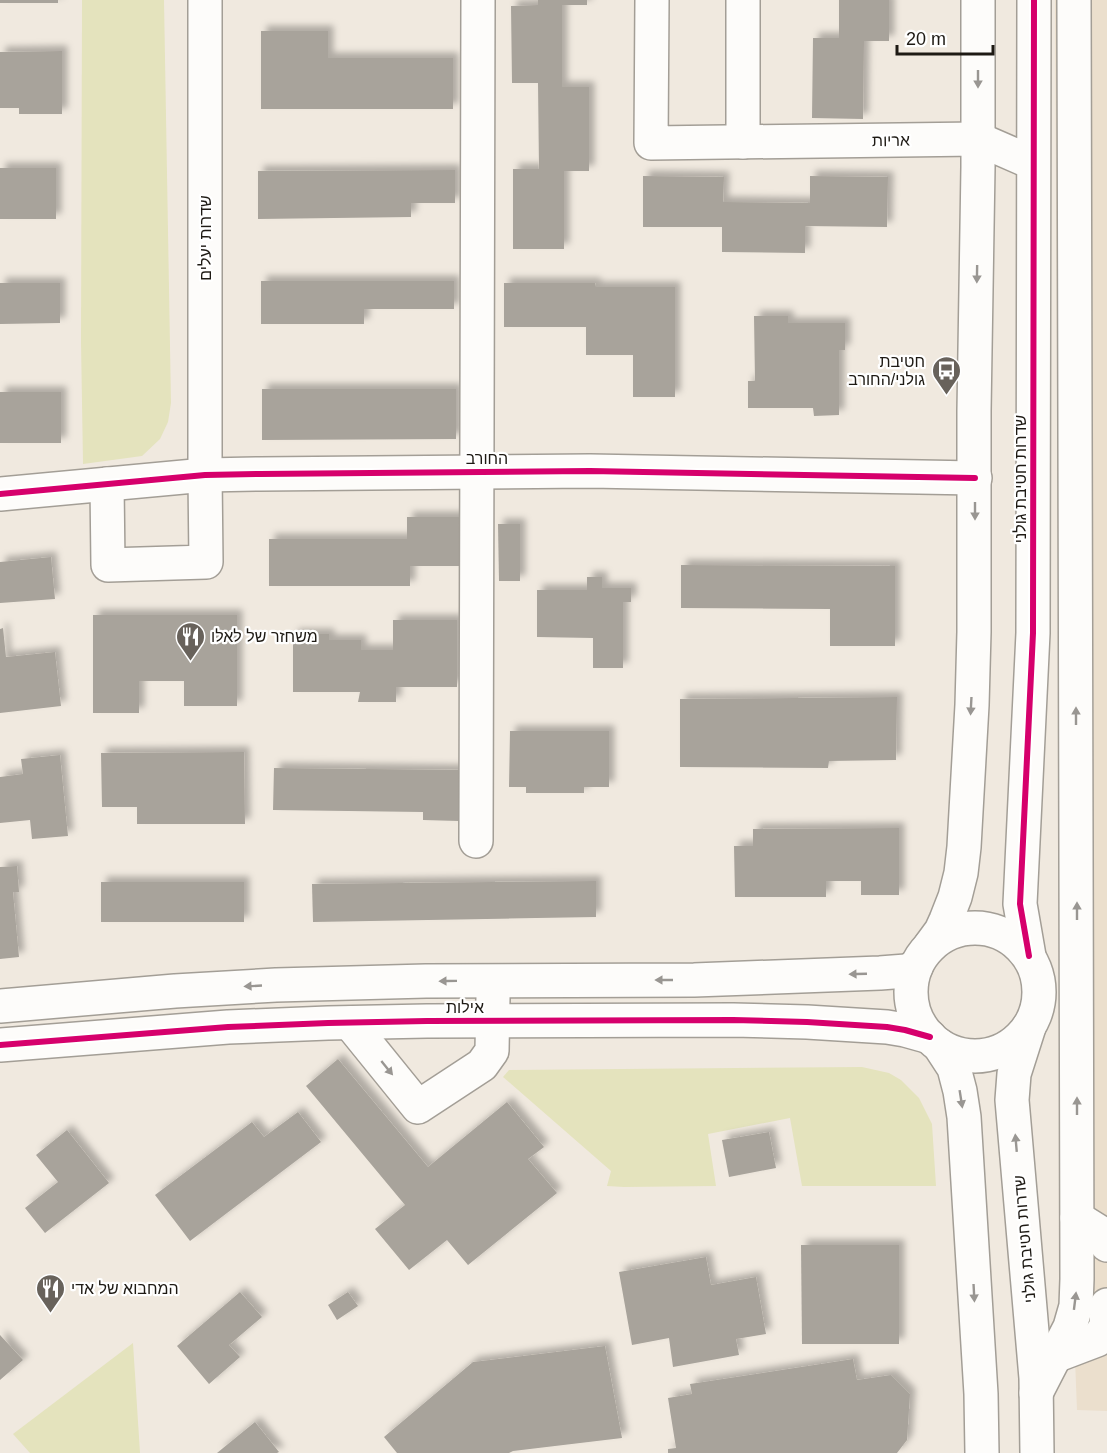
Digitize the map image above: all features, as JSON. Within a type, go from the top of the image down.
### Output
[{"type":"street","name":"שדרות יעלים","points":[[107,484],[108,565],[206,562],[205,0]]},
{"type":"street","points":[[476,841],[478,0]]},
{"type":"street","name":"אריות","points":[[652,0],[651,142],[978,139],[1033,163]]},
{"type":"street","points":[[743,0],[743,142]]},
{"type":"street","points":[[978,0],[974,632],[963,854],[958,886],[951,909],[941,931],[923,957],[912,979],[911,992],[916,1017],[954,1068],[960,1091],[964,1117],[981,1394],[982,1453]]},
{"type":"street","name":"שדרות חטיבת גולני","points":[[1029,956],[1020,904],[1033,633],[1034,0]]},
{"type":"street","points":[[1036,1393],[1070,1327],[1076,1306],[1077,1279],[1074,0]]},
{"type":"street","name":"החורב","points":[[0,494],[205,475],[477,471],[975,478]]},
{"type":"street","points":[[923,957],[950,933],[962,929],[988,929],[1000,933],[1021,946],[1035,967],[1040,992],[1035,1017],[1029,1028],[1011,1045],[1000,1051],[975,1056],[950,1051],[935,1041]]},
{"type":"street","name":"אילות","points":[[0,1006],[276,985],[720,979],[879,973],[906,971],[923,957]]},
{"type":"street","points":[[350,1023],[418,1107],[482,1065],[492,1051],[494,981]]},
{"type":"street","name":"אילות","points":[[0,1046],[248,1026],[492,1020],[780,1021],[887,1027],[905,1030],[935,1041]]},
{"type":"street","name":"שדרות חטיבת גולני","points":[[1029,1028],[1014,1074],[1012,1100],[1033,1341],[1038,1453]]},
{"type":"street","points":[[1077,1218],[1101,1233],[1107,1245]]},
{"type":"street","points":[[1055,1356],[1097,1340],[1106,1327],[1107,1305]]},
{"type":"shaded area","points":[[1055,0],[1107,0],[1107,1411],[1077,1410],[1060,979]]},
{"type":"green space","points":[[82,0],[164,0],[171,403],[168,422],[160,439],[142,456],[83,464],[81,342]]},
{"type":"green space","points":[[862,1067],[889,1073],[901,1080],[919,1098],[932,1124],[936,1186],[802,1186],[790,1118],[708,1134],[716,1186],[607,1186],[611,1171],[503,1077],[509,1070]]},
{"type":"green space","points":[[133,1343],[140,1453],[30,1453],[13,1434]]},
{"type":"building","points":[[0,0],[58,0],[58,3],[0,3]]},
{"type":"building","points":[[538,0],[587,0],[587,5],[562,5],[562,87],[589,87],[589,171],[564,171],[564,249],[513,249],[513,169],[539,169],[538,83],[512,83],[511,6],[538,5]]},
{"type":"building","points":[[839,0],[889,0],[889,41],[864,41],[863,119],[812,118],[813,38],[839,38]]},
{"type":"building","points":[[261,31],[328,31],[328,58],[453,58],[453,109],[261,109]]},
{"type":"building","points":[[62,51],[62,114],[19,114],[19,108],[0,108],[0,52]]},
{"type":"building","points":[[0,168],[56,168],[56,219],[0,219]]},
{"type":"building","points":[[455,170],[455,203],[411,203],[411,217],[258,219],[258,171]]},
{"type":"building","points":[[643,176],[724,177],[723,202],[810,203],[810,176],[888,177],[887,227],[805,226],[805,253],[722,252],[722,227],[643,227]]},
{"type":"building","points":[[261,281],[454,281],[454,309],[364,309],[364,324],[261,324]]},
{"type":"building","points":[[0,283],[60,283],[60,323],[0,324]]},
{"type":"building","points":[[504,283],[595,283],[596,287],[675,287],[675,397],[633,397],[633,355],[586,355],[586,327],[504,327]]},
{"type":"building","points":[[754,316],[788,316],[788,323],[845,323],[845,350],[839,350],[839,415],[814,416],[813,408],[748,408],[748,381],[755,381]]},
{"type":"building","points":[[262,389],[456,389],[456,439],[262,440]]},
{"type":"building","points":[[0,392],[61,392],[61,443],[0,443]]},
{"type":"building","points":[[407,517],[461,517],[460,566],[410,566],[410,586],[269,586],[269,539],[407,539]]},
{"type":"building","points":[[498,524],[520,524],[520,581],[499,581]]},
{"type":"building","points":[[51,557],[55,599],[0,603],[0,562]]},
{"type":"building","points":[[681,565],[895,566],[895,646],[830,646],[830,609],[681,608]]},
{"type":"building","points":[[587,577],[602,577],[602,588],[631,588],[631,602],[623,602],[623,668],[593,668],[593,638],[537,637],[537,590],[587,590]]},
{"type":"building","points":[[93,615],[237,615],[237,706],[184,706],[184,681],[139,681],[139,713],[93,713]]},
{"type":"building","points":[[393,620],[457,620],[457,687],[396,687],[396,702],[358,702],[360,692],[293,692],[293,634],[329,634],[329,640],[361,640],[361,650],[393,650]]},
{"type":"building","points":[[3,628],[6,657],[55,652],[61,706],[0,713],[0,629]]},
{"type":"building","points":[[897,697],[896,760],[829,761],[828,768],[680,767],[680,699]]},
{"type":"building","points":[[510,731],[609,731],[609,787],[584,787],[584,793],[526,793],[526,787],[509,787]]},
{"type":"building","points":[[244,752],[245,824],[137,824],[137,807],[102,807],[101,753]]},
{"type":"building","points":[[60,755],[68,836],[32,839],[30,820],[0,823],[0,777],[23,774],[21,759]]},
{"type":"building","points":[[274,768],[460,770],[459,821],[423,820],[423,812],[273,810]]},
{"type":"building","points":[[899,828],[899,895],[861,895],[861,881],[826,881],[826,897],[735,897],[734,846],[753,846],[753,829]]},
{"type":"building","points":[[17,866],[19,892],[13,892],[19,957],[0,959],[0,867]]},
{"type":"building","points":[[596,881],[596,917],[313,922],[312,884]]},
{"type":"building","points":[[101,882],[244,882],[244,922],[101,922]]},
{"type":"building","points":[[338,1059],[428,1167],[507,1102],[544,1147],[528,1159],[557,1193],[468,1265],[447,1240],[409,1270],[375,1229],[405,1205],[306,1086]]},
{"type":"building","points":[[298,1112],[321,1142],[190,1241],[155,1195],[252,1122],[264,1137]]},
{"type":"building","points":[[67,1130],[109,1183],[45,1233],[25,1208],[58,1182],[36,1155]]},
{"type":"building","points":[[769,1132],[776,1168],[729,1177],[722,1140]]},
{"type":"building","points":[[801,1245],[899,1245],[899,1344],[802,1344]]},
{"type":"building","points":[[706,1257],[711,1285],[756,1277],[766,1334],[736,1339],[739,1355],[673,1367],[669,1338],[632,1345],[619,1272]]},
{"type":"building","points":[[240,1292],[262,1317],[229,1345],[240,1357],[209,1384],[177,1346]]},
{"type":"building","points":[[348,1292],[358,1306],[337,1320],[328,1305]]},
{"type":"building","points":[[0,1335],[23,1360],[0,1380]]},
{"type":"building","points":[[605,1346],[622,1438],[509,1453],[397,1453],[384,1437],[473,1362]]},
{"type":"building","points":[[853,1359],[857,1380],[891,1375],[910,1394],[907,1440],[897,1453],[668,1453],[668,1449],[676,1448],[668,1398],[692,1394],[690,1384]]},
{"type":"building","points":[[255,1422],[279,1452],[217,1453]]},
{"type":"cycle path","points":[[1029,956],[1020,904],[1033,633],[1034,0]]},
{"type":"cycle path","points":[[0,494],[205,475],[260,474],[590,471],[975,478]]},
{"type":"cycle path","points":[[0,1045],[228,1027],[427,1021],[733,1020],[807,1022],[887,1027],[930,1037]]},
{"type":"place","name":"חטיבת גולני/החורב","points":[[946,396]]},
{"type":"place","name":"משחזר של לאלו","points":[[190,662]]},
{"type":"place","name":"המחבוא של אדי","points":[[50,1314]]}]
